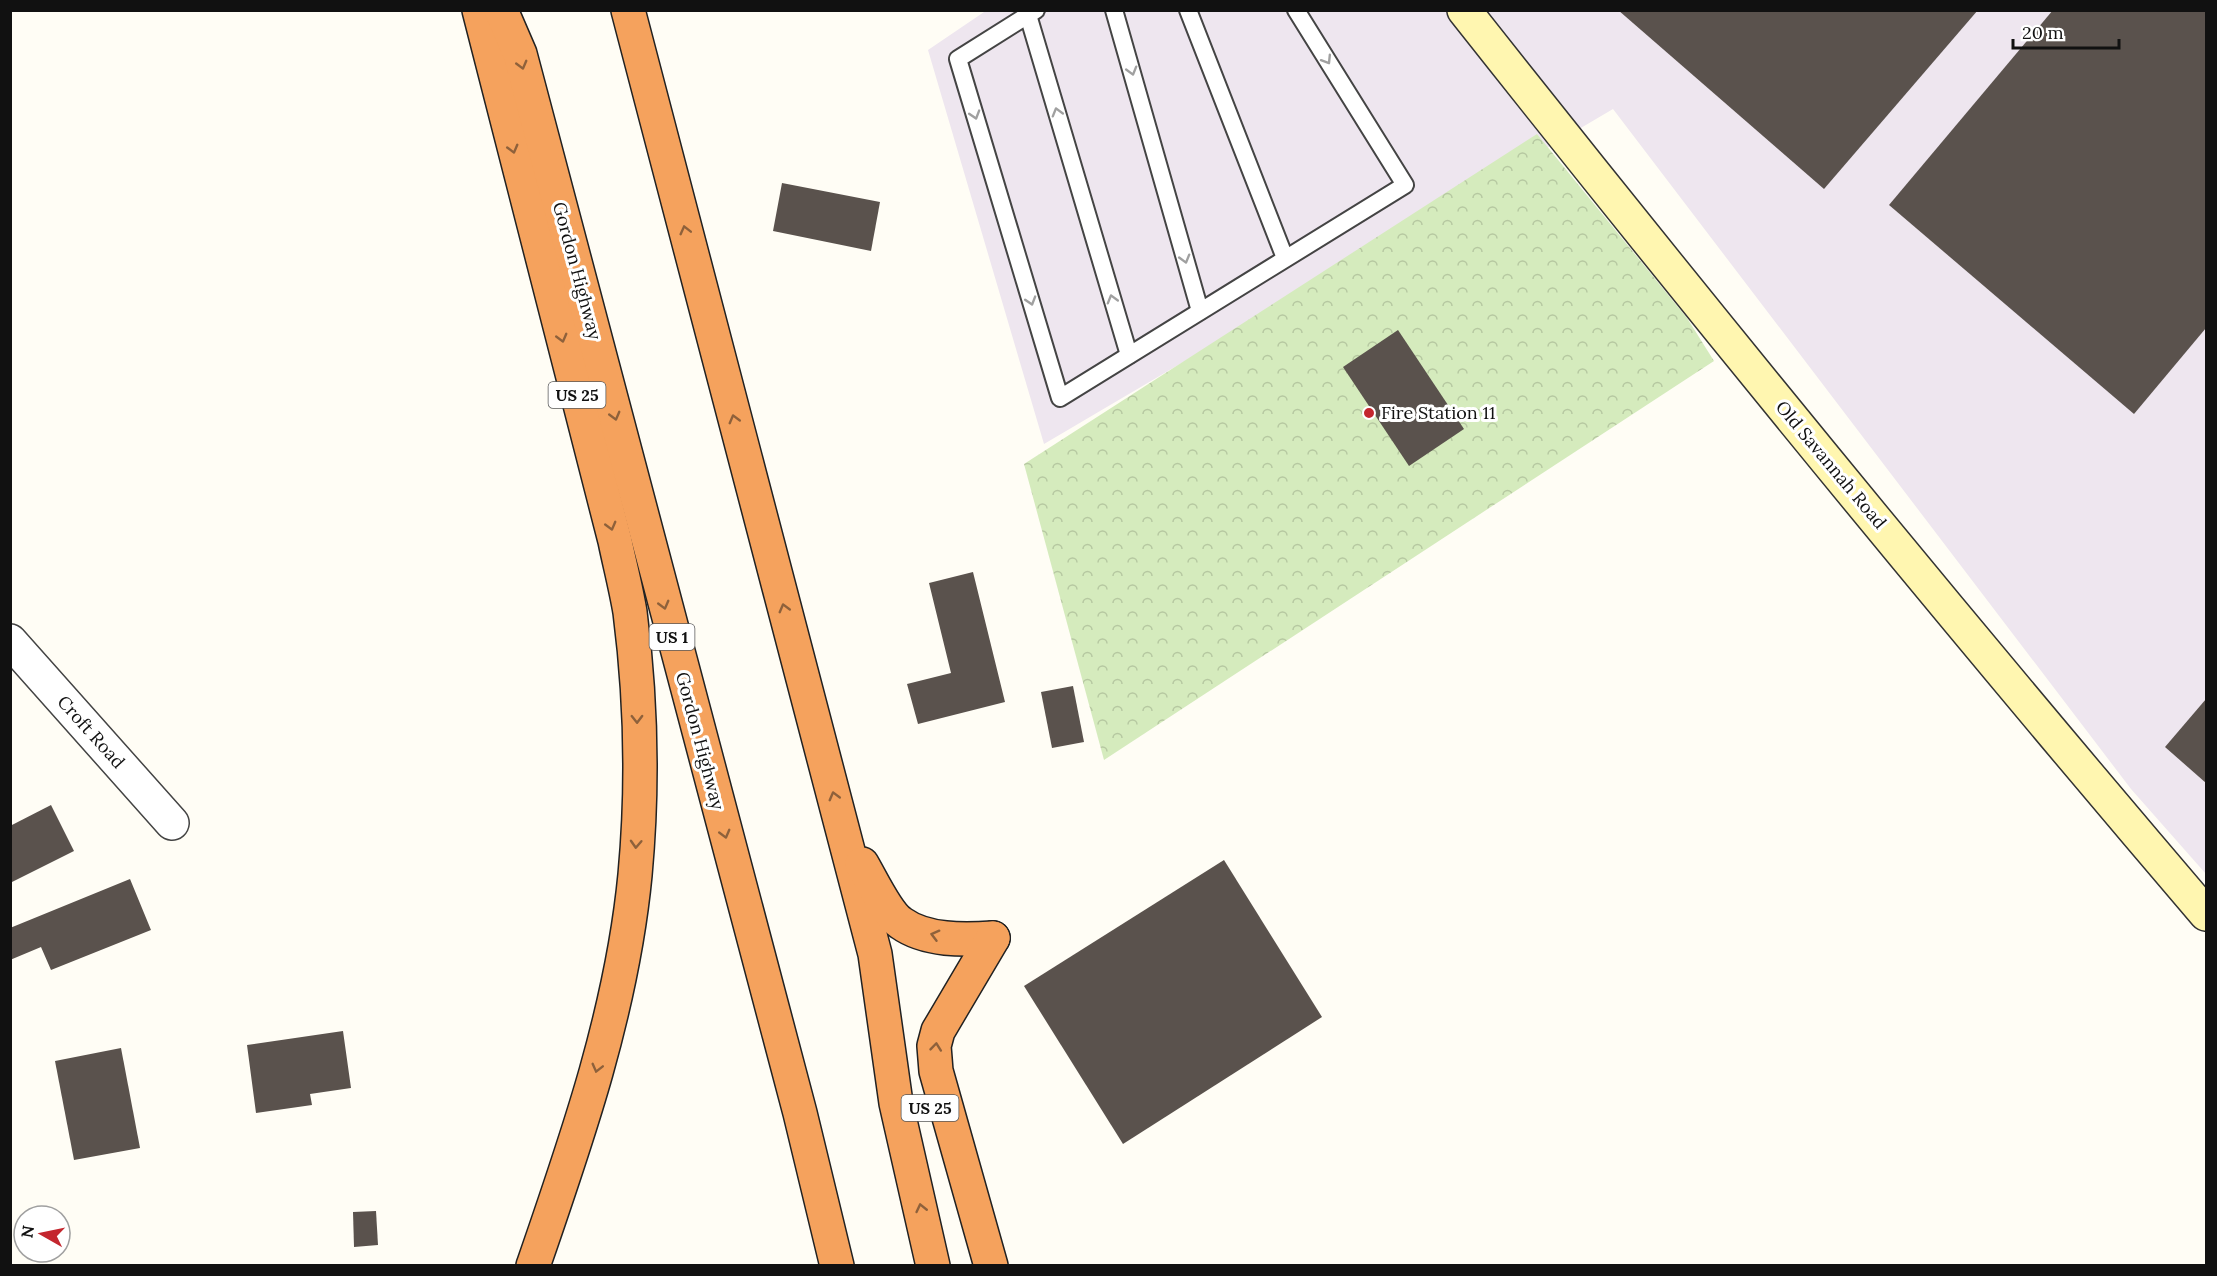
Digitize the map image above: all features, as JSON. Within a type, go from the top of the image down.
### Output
[{"type":"highway","name":"US 25","points":[[479,10],[615,541],[630,611],[637,689],[639,785],[635,864],[624,945],[595,1077],[575,1145],[533,1266]]},
{"type":"highway","name":"Gordon Highway","points":[[501,10],[520,54],[676,652],[803,1125],[837,1266]]},
{"type":"highway","points":[[628,10],[875,954],[896,1103],[933,1266]]},
{"type":"highway","points":[[843,832],[900,923],[947,938],[965,940],[993,938],[948,1012],[934,1046],[936,1071],[991,1266]]},
{"type":"highway","name":"US 25","points":[[875,954],[932,1113],[973,1266]]},
{"type":"main road","name":"Old Savannah Road","points":[[1464,10],[1784,409],[2084,771],[2206,914]]},
{"type":"street","name":"Croft Road","points":[[10,641],[172,823]]},
{"type":"lane","points":[[1188,10],[1285,258]]},
{"type":"lane","points":[[1129,355],[1032,13],[958,59],[1060,398],[1405,185],[1296,10]]},
{"type":"lane","points":[[1118,12],[1200,311]]},
{"type":"shaded area","points":[[987,10],[2206,11],[2206,874],[2131,789],[1613,109],[1044,444],[928,50]]},
{"type":"green space","name":"Fire Station 11","points":[[1537,134],[1687,318],[1714,361],[1104,760],[1024,464]]},
{"type":"building","points":[[1618,10],[1978,10],[1824,189]]},
{"type":"building","points":[[2053,10],[2206,10],[2206,328],[2134,414],[1889,205]]},
{"type":"building","points":[[782,183],[880,202],[871,251],[773,231]]},
{"type":"building","points":[[1398,330],[1464,429],[1409,466],[1343,367]]},
{"type":"building","points":[[973,572],[1005,702],[918,724],[907,684],[951,673],[929,583]]},
{"type":"building","points":[[1073,686],[1084,742],[1052,748],[1041,692]]},
{"type":"building","points":[[2206,699],[2206,783],[2165,747]]},
{"type":"building","points":[[51,805],[74,851],[10,883],[10,826]]},
{"type":"building","points":[[1224,860],[1322,1017],[1123,1144],[1024,986]]},
{"type":"building","points":[[130,879],[151,930],[51,970],[41,947],[10,960],[10,928]]},
{"type":"building","points":[[343,1031],[351,1088],[310,1094],[312,1105],[256,1113],[247,1045]]},
{"type":"building","points":[[121,1048],[140,1148],[74,1160],[55,1061]]},
{"type":"building","points":[[376,1211],[378,1245],[354,1247],[353,1212]]},
{"type":"place","name":"Fire Station 11","points":[[1369,413]]}]
